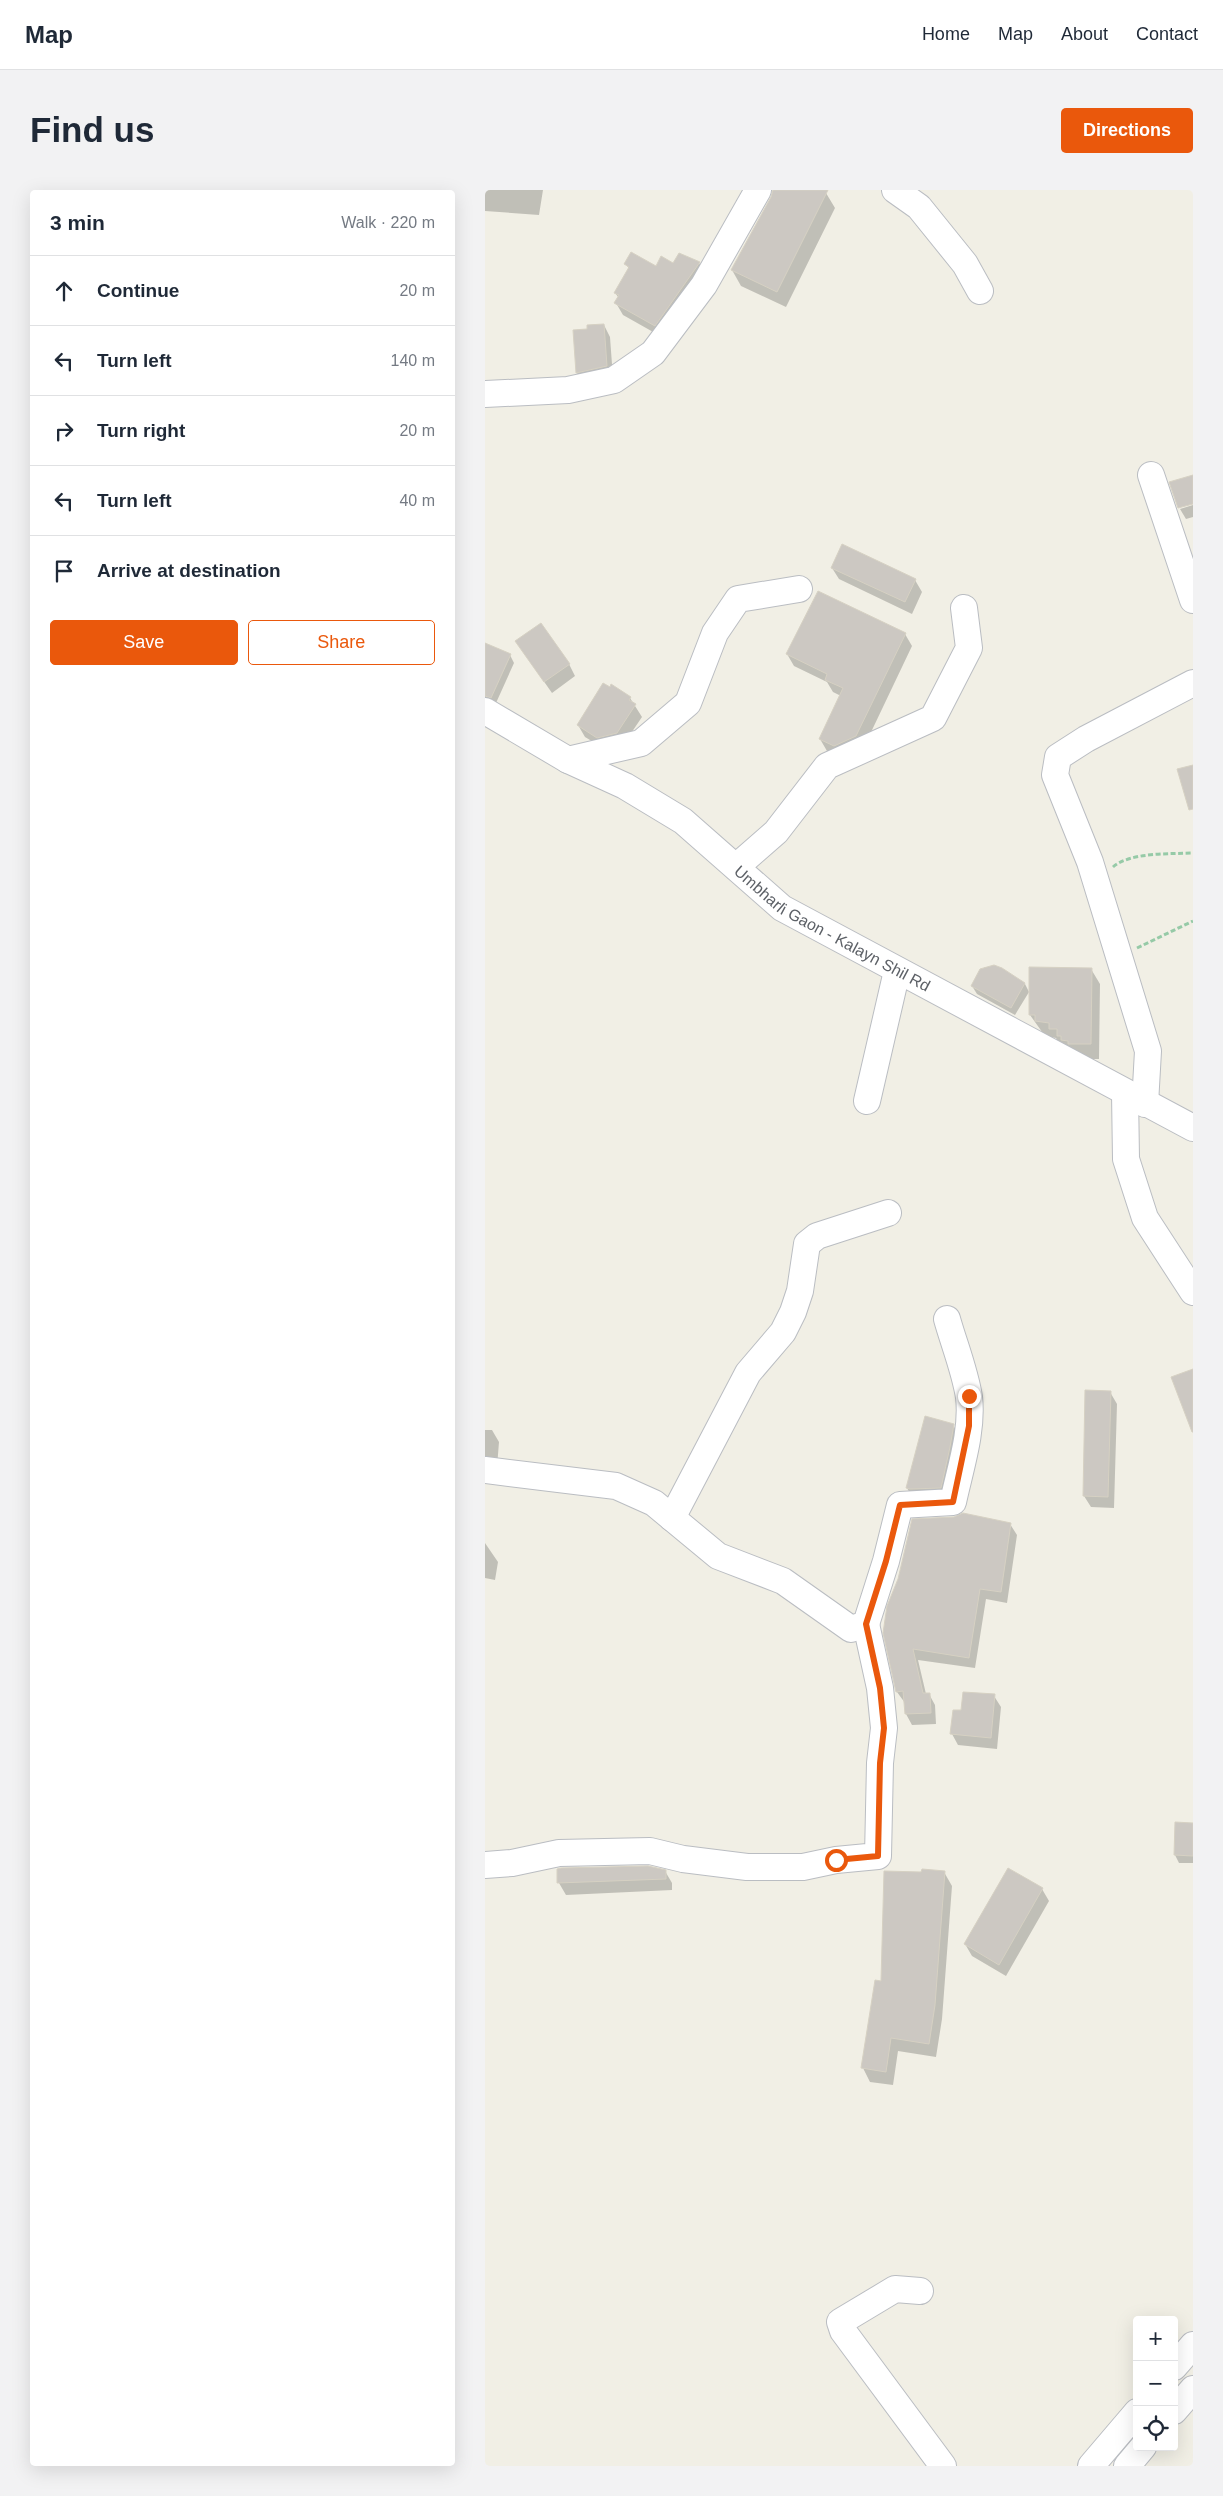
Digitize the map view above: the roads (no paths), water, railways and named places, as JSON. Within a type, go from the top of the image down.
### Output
[{"type":"street","points":[[485,394],[568,390],[614,380],[653,353],[704,284],[758,190]]},
{"type":"street","points":[[895,190],[919,207],[965,264],[980,291]]},
{"type":"street","points":[[1151,475],[1193,600]]},
{"type":"street","points":[[568,760],[641,743],[688,703],[715,633],[738,599],[799,589]]},
{"type":"street","points":[[736,867],[776,832],[827,766],[933,718],[969,648],[964,608]]},
{"type":"street","points":[[1193,683],[1087,739],[1058,757],[1055,775],[1097,883],[1148,1051],[1135,1098],[1126,1160],[1145,1218],[1193,1292]]},
{"type":"street","name":"Umbharli Gaon - Kalayn Shil Rd","points":[[485,711],[568,760],[625,786],[683,821],[782,908],[1135,1098],[1191,1125]]},
{"type":"street","points":[[867,1101],[897,971]]},
{"type":"street","points":[[672,1518],[748,1373],[783,1332],[793,1312],[799,1291],[807,1244],[817,1236],[888,1213]]},
{"type":"street","points":[[485,1865],[512,1863],[559,1853],[577,1852],[650,1851],[683,1859],[747,1867],[803,1867],[836,1860],[878,1856],[880,1763],[884,1728],[880,1688],[866,1624],[886,1561],[900,1505],[953,1502],[967,1433],[969,1396],[947,1319]]},
{"type":"street","points":[[485,1470],[616,1486],[654,1503],[718,1556],[783,1581],[851,1629],[866,1624]]},
{"type":"street","points":[[920,2291],[895,2289],[840,2322],[843,2331],[943,2466]]},
{"type":"street","points":[[1178,2362],[1193,2345]]},
{"type":"street","points":[[1178,2406],[1193,2389]]},
{"type":"street","points":[[1091,2466],[1133,2417]]},
{"type":"street","points":[[1127,2466],[1140,2451]]}]
